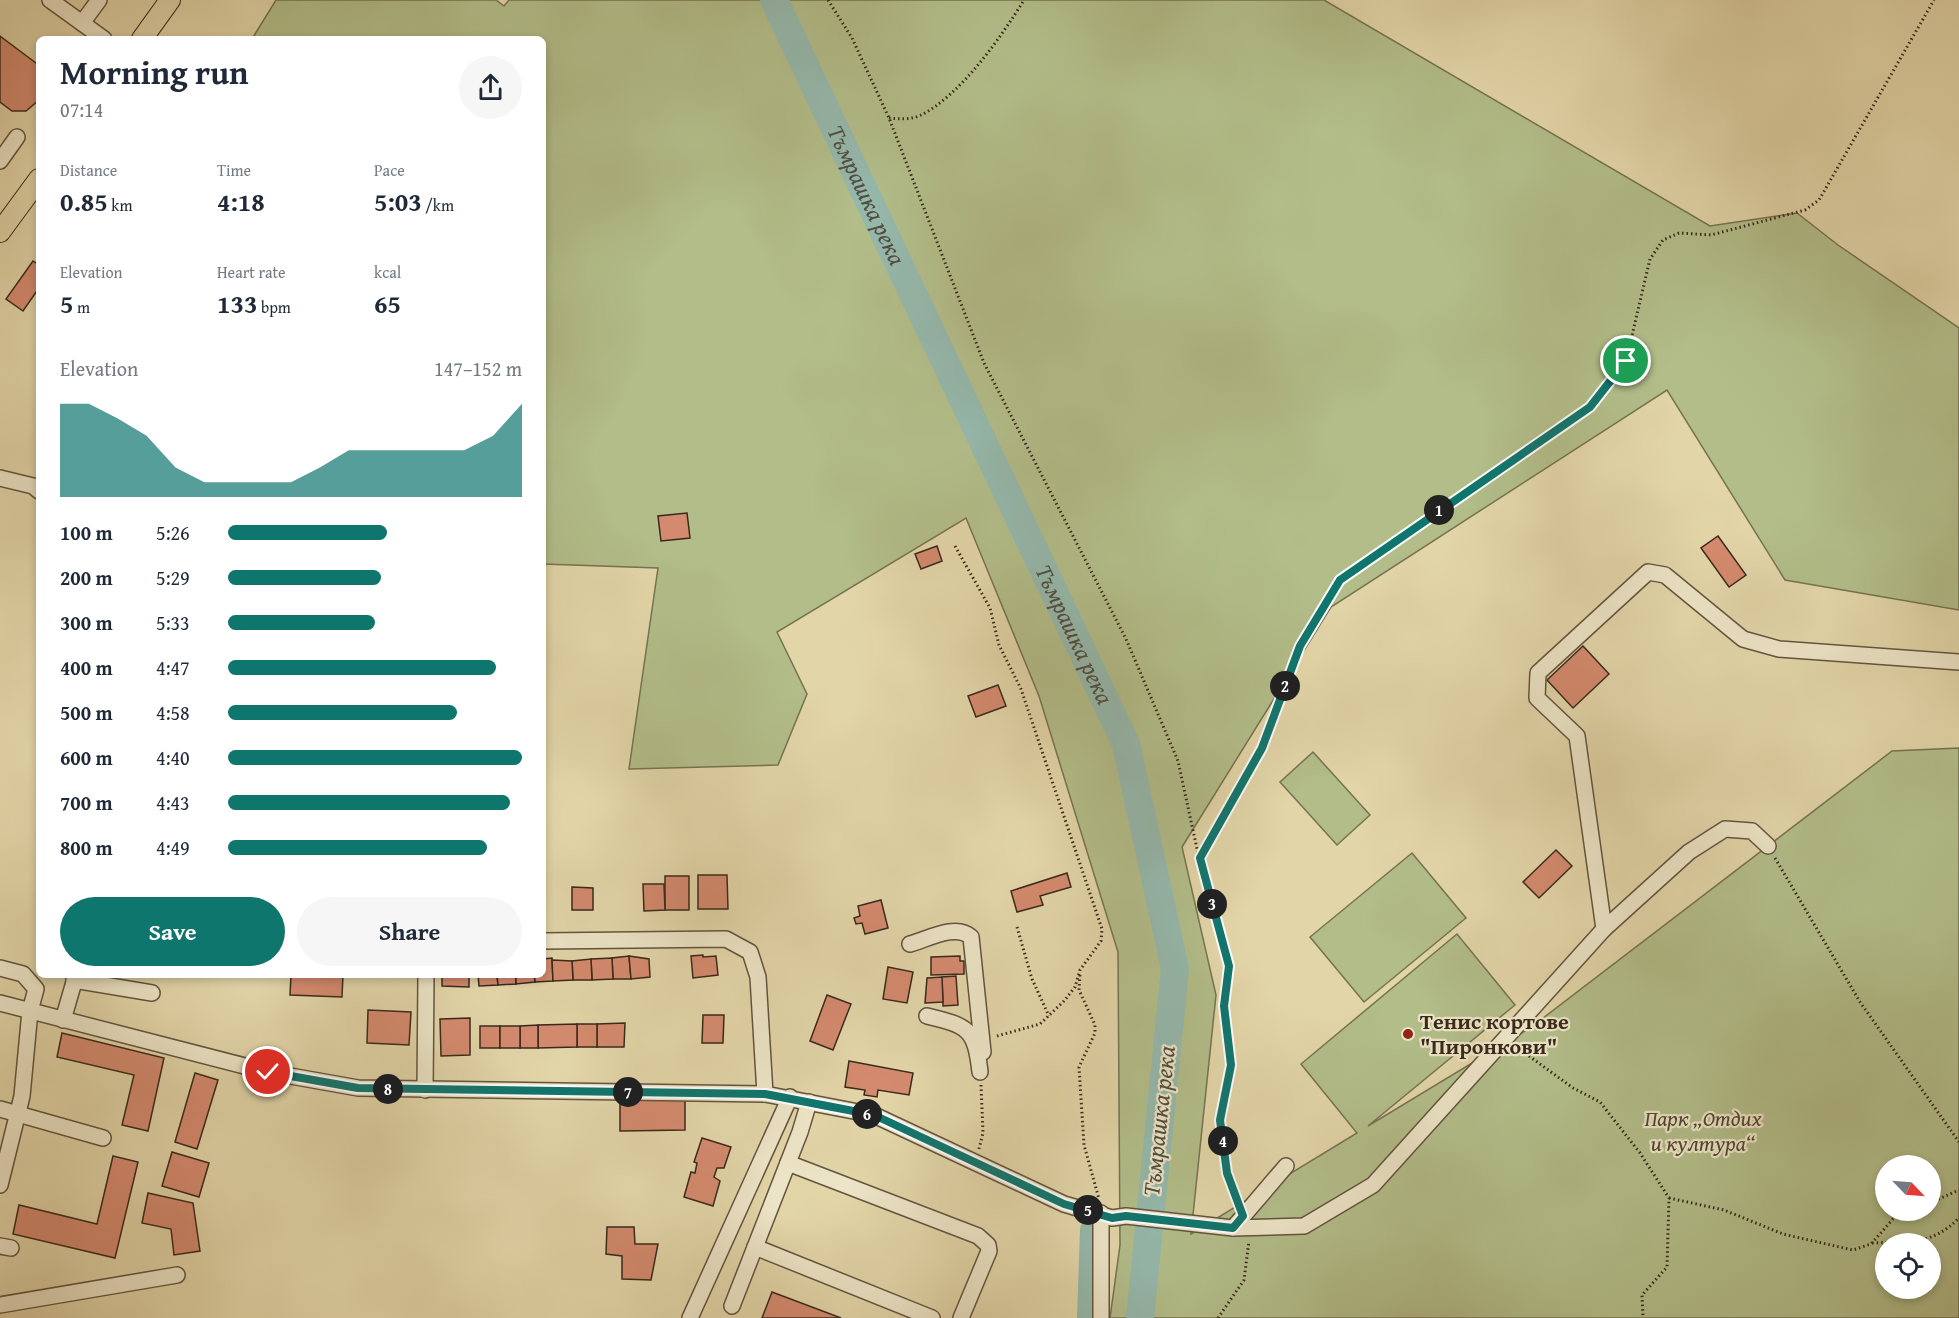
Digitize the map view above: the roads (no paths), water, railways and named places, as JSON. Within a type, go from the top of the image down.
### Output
[{"type":"main road","points":[[144,36],[170,0]]},
{"type":"main road","points":[[2,225],[36,183]]},
{"type":"street","points":[[50,0],[100,36]]},
{"type":"street","points":[[81,23],[99,0]]},
{"type":"street","points":[[0,161],[18,137]]},
{"type":"street","points":[[0,478],[12,483],[24,483],[36,489]]},
{"type":"street","points":[[1604,929],[1577,736],[1537,698],[1538,673],[1648,572],[1665,574],[1743,639],[1779,650],[1959,662]]},
{"type":"street","points":[[0,1003],[268,1072],[358,1088],[765,1094],[790,1097],[874,1115],[1064,1204],[1112,1218],[1126,1216],[1304,1227],[1373,1185],[1507,1040],[1604,929],[1689,852],[1725,829],[1752,831],[1768,846]]},
{"type":"street","points":[[910,944],[957,930],[971,937],[983,1052]]},
{"type":"street","points":[[546,941],[726,939],[750,952],[758,977],[765,1094]]},
{"type":"street","points":[[0,968],[23,974],[36,989],[30,1011],[18,1112],[0,1185]]},
{"type":"street","points":[[63,1020],[75,978]]},
{"type":"street","points":[[80,978],[152,993]]},
{"type":"street","points":[[425,1090],[426,978]]},
{"type":"street","points":[[927,1016],[959,1025],[969,1031],[978,1053],[980,1072]]},
{"type":"street","points":[[690,1318],[790,1097]]},
{"type":"street","points":[[732,1306],[788,1163],[809,1102]]},
{"type":"street","points":[[0,1108],[103,1138]]},
{"type":"street","points":[[788,1163],[978,1236],[988,1245],[985,1261],[961,1318]]},
{"type":"street","points":[[1242,1224],[1286,1166]]},
{"type":"street","points":[[1101,1213],[1101,1318]]},
{"type":"street","points":[[755,1247],[932,1318]]},
{"type":"street","points":[[0,1305],[177,1275]]},
{"type":"waterway","name":"Тъмрашка река","points":[[774,0],[1126,744],[1175,969],[1140,1318]]},
{"type":"waterway","points":[[1085,1318],[1088,1229]]},
{"type":"place","name":"Тенис кортове \"Пиронкови\"","points":[[1408,1034]]},
{"type":"park label","name":"Парк „Отдих и култура“","points":[[1703,1130]]}]
